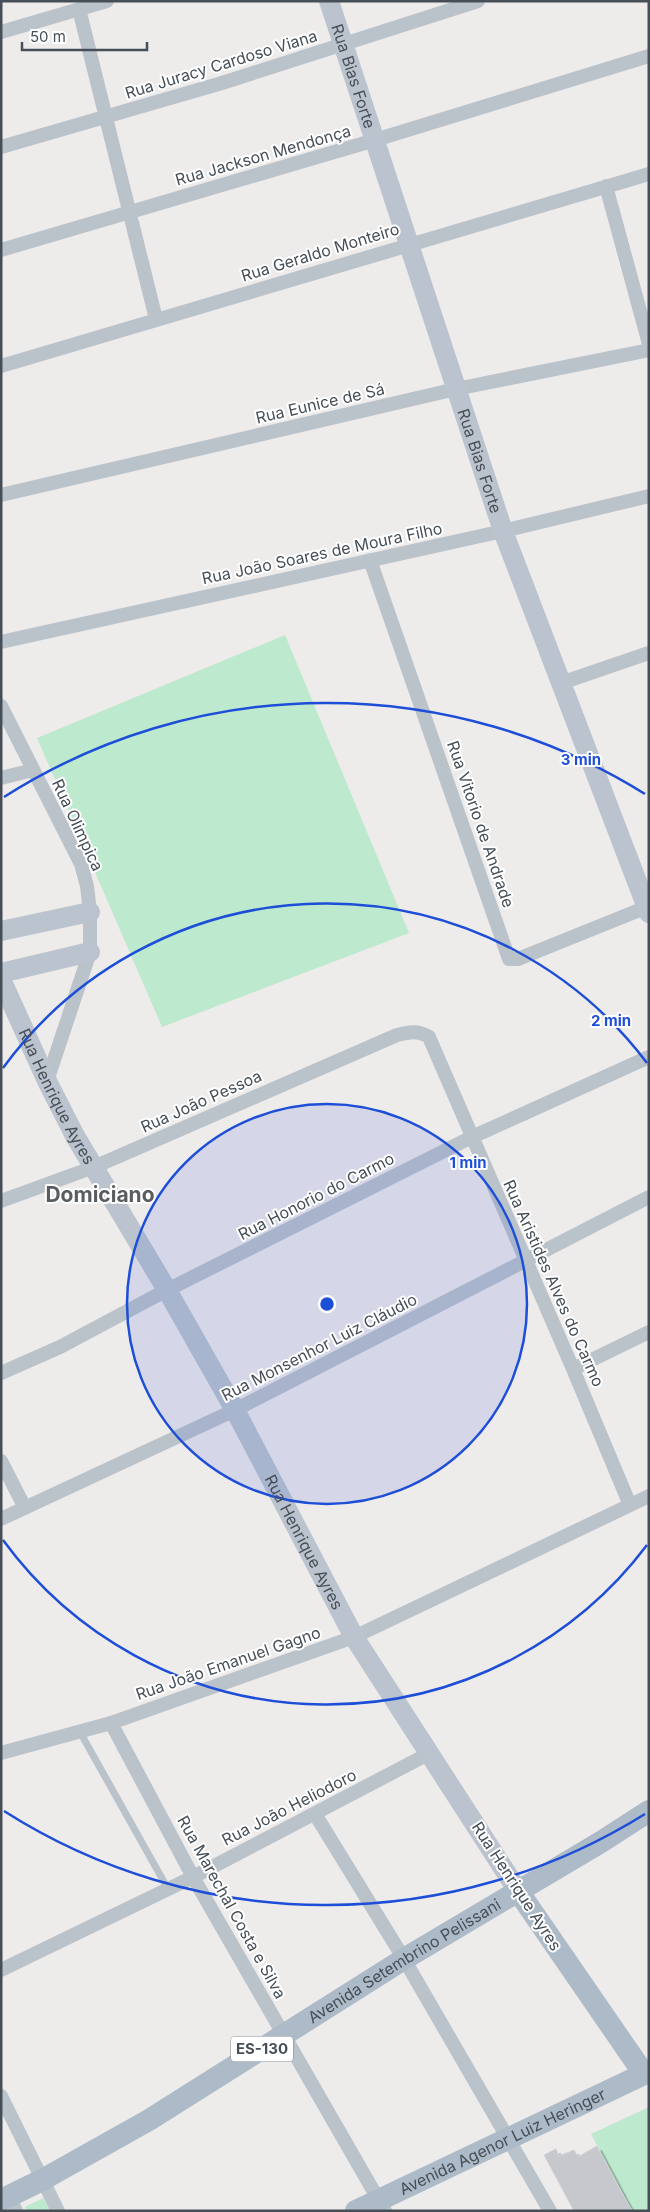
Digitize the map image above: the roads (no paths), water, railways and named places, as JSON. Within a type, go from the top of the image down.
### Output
[{"type":"main road","name":"Avenida Setembrino Pelissani","points":[[9,2202],[42,2180],[149,2120],[404,1959],[601,1842],[649,1811]]},
{"type":"main road","name":"Rua Henrique Ayres","points":[[518,1891],[647,2075]]},
{"type":"main road","name":"Avenida Agenor Luiz Heringer","points":[[356,2211],[382,2205],[507,2138],[647,2075]]},
{"type":"street","points":[[1,32],[107,1]]},
{"type":"street","name":"Rua Bias Forte","points":[[329,1],[503,531],[648,910]]},
{"type":"street","name":"Rua Juracy Cardoso Viana","points":[[1,147],[222,84],[478,1]]},
{"type":"street","points":[[80,9],[156,319]]},
{"type":"street","name":"Rua Jackson Mendonça","points":[[1,250],[375,140],[649,56]]},
{"type":"street","name":"Rua Geraldo Monteiro","points":[[1,366],[649,174]]},
{"type":"street","points":[[606,186],[649,344]]},
{"type":"street","name":"Rua Eunice de Sá","points":[[1,495],[456,389],[649,350]]},
{"type":"street","name":"Rua João Soares de Moura Filho","points":[[1,642],[503,531],[649,496]]},
{"type":"street","name":"Rua Vitorio de Andrade","points":[[370,560],[509,959],[518,959],[648,910]]},
{"type":"street","points":[[561,684],[649,653]]},
{"type":"street","name":"Rua Olimpica","points":[[1,706],[80,864],[87,886],[90,912],[90,952],[47,1081]]},
{"type":"street","points":[[1,778],[34,770]]},
{"type":"street","points":[[1,931],[90,912]]},
{"type":"street","points":[[1,973],[90,952]]},
{"type":"street","name":"Rua Henrique Ayres","points":[[1,979],[47,1081],[75,1136],[167,1290],[235,1410],[354,1637],[518,1891]]},
{"type":"street","name":"Rua Aristides Alves do Carmo","points":[[413,1031],[422,1032],[429,1037],[574,1369],[630,1505]]},
{"type":"street","name":"Rua João Pessoa","points":[[1,1201],[94,1167],[397,1035],[413,1031]]},
{"type":"street","name":"Rua Honorio do Carmo","points":[[1,1373],[60,1347],[167,1290],[472,1137],[649,1057]]},
{"type":"street","name":"Rua Monsenhor Luiz Cláudio","points":[[1,1519],[235,1410],[649,1197]]},
{"type":"street","points":[[574,1369],[649,1332]]},
{"type":"street","points":[[1,1461],[25,1508]]},
{"type":"street","name":"Rua João Emanuel Gagno","points":[[1,1753],[111,1723],[354,1637],[649,1496]]},
{"type":"street","name":"Rua Marechal Costa e Silva","points":[[111,1723],[193,1877],[382,2205]]},
{"type":"street","name":"Rua João Heliodoro","points":[[1,1970],[193,1877],[430,1753]]},
{"type":"street","points":[[314,1814],[404,1959],[550,2211]]},
{"type":"street","points":[[1,2096],[58,2211]]},
{"type":"lane","points":[[80,1732],[168,1889]]},
{"type":"district","name":"Domiciano","points":[[100,1195]]}]
